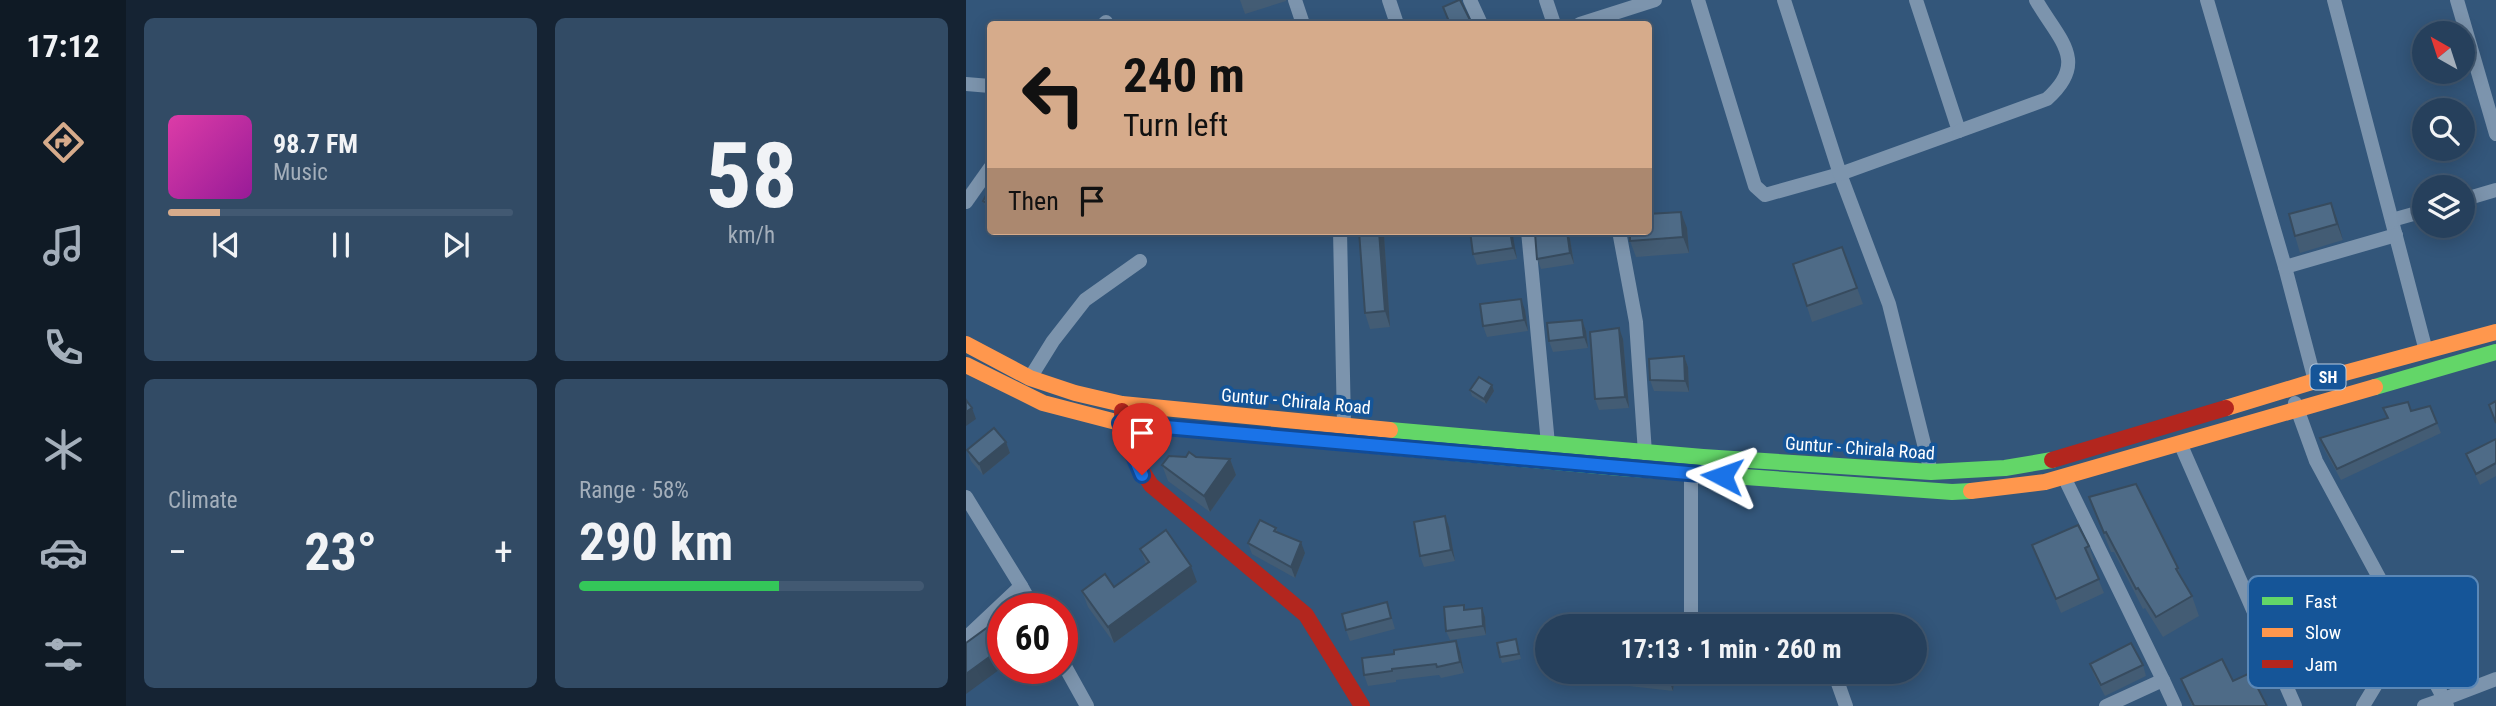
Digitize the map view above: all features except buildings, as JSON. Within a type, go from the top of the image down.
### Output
[{"type":"main road","name":"Guntur - Chirala Road","points":[[966,344],[1030,378],[1075,393],[1122,404],[1344,424],[1427,435],[1931,472],[2005,468],[2056,459],[2315,381],[2496,332]]},
{"type":"main road","name":"SH","points":[[966,365],[1043,403],[1120,423],[1691,473],[1952,492],[2018,487],[2064,477],[2496,352]]},
{"type":"main road","points":[[1122,404],[1120,423],[1142,475],[1306,615],[1362,706]]},
{"type":"street","points":[[1296,0],[1302,21]]},
{"type":"street","points":[[1390,0],[1396,21]]},
{"type":"street","points":[[1470,0],[1479,21]]},
{"type":"street","points":[[1546,0],[1553,21]]},
{"type":"street","points":[[1589,21],[1655,0]]},
{"type":"street","points":[[1698,0],[1755,186],[1765,195],[1840,174],[2047,99],[2067,75],[2070,62],[2067,51],[2036,0]]},
{"type":"street","points":[[1784,0],[1840,174],[1889,304],[1931,472]]},
{"type":"street","points":[[1916,0],[1959,131]]},
{"type":"street","points":[[2207,0],[2286,267],[2315,381]]},
{"type":"street","points":[[2334,0],[2426,351]]},
{"type":"street","points":[[2457,0],[2496,134]]},
{"type":"street","points":[[966,84],[987,86]]},
{"type":"street","points":[[966,202],[987,171]]},
{"type":"street","points":[[2475,196],[2496,190]]},
{"type":"street","points":[[2392,220],[2412,214]]},
{"type":"street","points":[[1340,235],[1344,424]]},
{"type":"street","points":[[1528,235],[1548,444]]},
{"type":"street","points":[[1620,235],[1636,322],[1645,453]]},
{"type":"street","points":[[2286,267],[2396,235]]},
{"type":"street","points":[[1030,378],[1053,341],[1085,300],[1140,261]]},
{"type":"street","points":[[2291,388],[2316,461],[2376,576]]},
{"type":"street","points":[[2180,443],[2248,599]]},
{"type":"street","points":[[1691,473],[1691,614]]},
{"type":"street","points":[[2064,477],[2175,706]]},
{"type":"street","points":[[966,497],[1025,593]]},
{"type":"street","points":[[966,638],[1021,586]]},
{"type":"street","points":[[2106,706],[2163,680]]},
{"type":"street","points":[[2478,688],[2496,680]]},
{"type":"street","points":[[1075,684],[1087,706]]},
{"type":"street","points":[[1838,684],[1846,706]]},
{"type":"street","points":[[2287,688],[2295,706]]},
{"type":"street","points":[[2363,706],[2374,688]]},
{"type":"street","points":[[2424,706],[2445,702],[2477,688]]},
{"type":"traffic: fast","points":[[2375,387],[2496,352]]},
{"type":"traffic: fast","points":[[1390,430],[1703,457],[1931,472],[2005,468],[2052,460]]},
{"type":"traffic: fast","points":[[1289,438],[1620,468],[1952,492],[1971,491]]},
{"type":"traffic: slow","points":[[2226,408],[2496,332]]},
{"type":"traffic: slow","points":[[966,344],[1030,378],[1075,393],[1122,404],[1390,430]]},
{"type":"traffic: slow","points":[[966,365],[1043,403],[1120,423],[1289,438]]},
{"type":"traffic: slow","points":[[1971,491],[2045,482],[2375,387]]},
{"type":"traffic: jam","points":[[2052,460],[2226,408]]},
{"type":"traffic: jam","points":[[1122,411],[1123,430],[1129,450],[1151,485],[1306,615],[1362,706]]},
{"type":"route","points":[[1142,475],[1120,423],[1722,476]]}]
